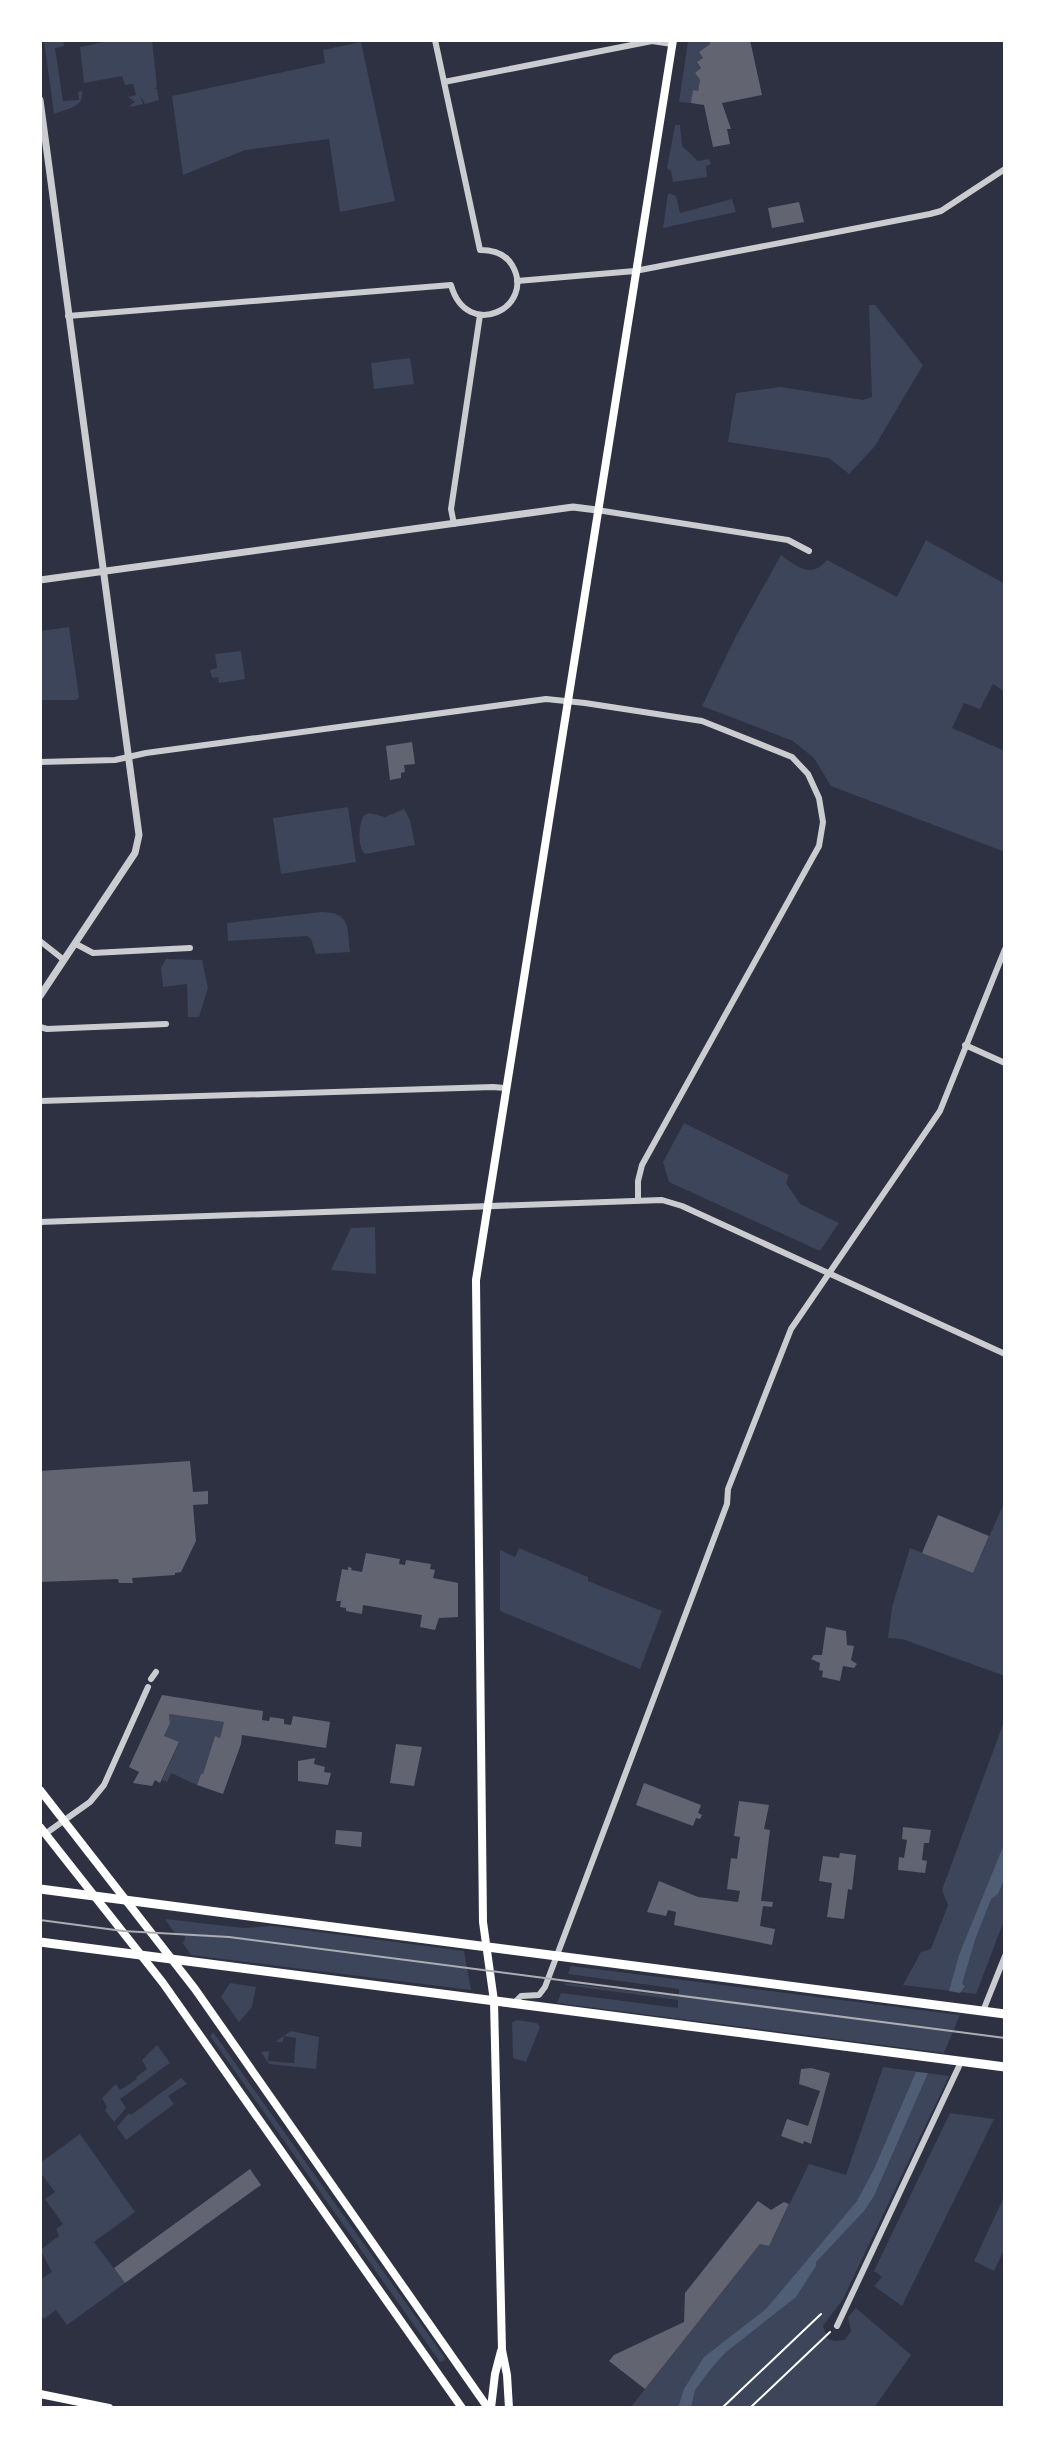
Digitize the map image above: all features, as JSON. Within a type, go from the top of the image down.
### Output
[{"type":"main road","points":[[509,2408],[502,2350],[494,2001],[483,1922],[475,1296],[505,1088],[672,42]]},
{"type":"main road","points":[[40,1790],[173,1960],[489,2408]]},
{"type":"main road","points":[[43,1830],[143,1956],[462,2408]]},
{"type":"main road","points":[[40,1889],[1005,2014]]},
{"type":"main road","points":[[40,1942],[1005,2067]]},
{"type":"main road","points":[[489,2408],[502,2350]]},
{"type":"main road","points":[[40,2394],[109,2408]]},
{"type":"street","points":[[68,316],[451,285],[459,303],[470,312],[494,314],[508,306],[517,281],[513,267],[502,255],[492,250],[480,250],[435,40]]},
{"type":"street","points":[[444,82],[652,41],[672,42]]},
{"type":"street","points":[[40,100],[139,835],[135,853],[40,996]]},
{"type":"street","points":[[517,281],[635,271],[930,214],[941,211],[1005,169]]},
{"type":"street","points":[[454,524],[451,509],[480,315]]},
{"type":"street","points":[[40,580],[573,507],[788,540],[809,551]]},
{"type":"street","points":[[40,762],[115,760],[546,699],[702,721],[780,751],[800,764],[808,774],[822,809],[822,831],[816,853],[642,1165],[638,1200]]},
{"type":"street","points":[[40,941],[64,960]]},
{"type":"street","points":[[76,944],[93,953],[190,948]]},
{"type":"street","points":[[513,2004],[521,1996],[535,1997],[542,1993],[727,1504],[728,1489],[791,1329],[940,1111],[1005,949]]},
{"type":"street","points":[[40,1027],[166,1024]]},
{"type":"street","points":[[965,1045],[1005,1063]]},
{"type":"street","points":[[40,1101],[505,1088]]},
{"type":"street","points":[[40,1222],[662,1200],[682,1206],[1005,1354]]},
{"type":"street","points":[[43,1830],[90,1802],[104,1785],[148,1687]]},
{"type":"street","points":[[983,2011],[1005,1956]]},
{"type":"street","points":[[837,2326],[961,2062]]},
{"type":"path","points":[[722,2408],[821,2314]]},
{"type":"path","points":[[750,2408],[837,2326]]},
{"type":"shaded area","points":[[44,40],[63,40],[64,46],[55,48],[63,101],[79,100],[78,92],[82,91],[78,104],[54,114]]},
{"type":"shaded area","points":[[113,40],[152,40],[157,87],[154,89],[157,89],[159,100],[145,104],[140,95],[143,104],[132,107],[130,105],[135,102],[128,97],[136,95],[133,84],[125,85],[122,76],[84,83],[80,47]]},
{"type":"shaded area","points":[[709,40],[710,44],[699,52],[703,58],[697,62],[701,68],[695,73],[700,80],[698,91],[691,103],[679,102],[688,41]]},
{"type":"shaded area","points":[[361,42],[395,201],[340,212],[329,139],[245,150],[183,175],[172,96],[325,63],[323,50]]},
{"type":"shaded area","points":[[675,125],[680,125],[682,146],[698,161],[709,159],[711,164],[706,166],[707,177],[673,182],[671,171],[667,168]]},
{"type":"shaded area","points":[[668,193],[676,196],[680,213],[732,199],[736,212],[663,228]]},
{"type":"shaded area","points":[[869,305],[875,305],[923,365],[875,446],[849,474],[829,458],[728,442],[736,393],[781,387],[863,400],[872,397]]},
{"type":"shaded area","points":[[410,358],[414,384],[374,389],[371,363]]},
{"type":"shaded area","points":[[926,540],[1005,584],[1005,692],[993,684],[980,709],[964,703],[952,728],[1005,751],[1005,852],[831,786],[814,758],[793,741],[702,706],[781,555],[798,567],[810,570],[827,560],[897,597]]},
{"type":"shaded area","points":[[69,627],[79,697],[76,700],[40,700],[40,631]]},
{"type":"shaded area","points":[[241,651],[245,679],[219,683],[218,677],[212,678],[210,670],[217,668],[215,654]]},
{"type":"shaded area","points":[[348,807],[356,862],[281,874],[273,818]]},
{"type":"shaded area","points":[[404,809],[410,820],[415,845],[365,854],[360,836],[363,816],[369,813],[385,817]]},
{"type":"shaded area","points":[[321,912],[343,918],[350,952],[316,954],[307,936],[228,941],[227,923]]},
{"type":"shaded area","points":[[166,959],[202,960],[208,988],[199,1017],[188,1017],[187,984],[163,987],[161,968]]},
{"type":"shaded area","points":[[684,1123],[789,1175],[786,1183],[800,1204],[839,1223],[820,1251],[669,1182],[663,1162]]},
{"type":"shaded area","points":[[375,1227],[376,1274],[331,1270],[351,1228]]},
{"type":"shaded area","points":[[1005,1501],[1005,1676],[902,1639],[888,1638],[892,1607],[910,1548],[973,1573]]},
{"type":"shaded area","points":[[519,1548],[662,1611],[640,1669],[500,1611],[500,1550],[515,1557]]},
{"type":"shaded area","points":[[169,1714],[224,1722],[220,1738],[215,1736],[197,1785],[171,1773],[167,1782],[162,1780],[179,1743],[164,1736],[170,1723]]},
{"type":"shaded area","points":[[1005,1719],[1005,1918],[976,1994],[903,1985],[921,1952],[931,1949],[948,1905],[942,1890]]},
{"type":"shaded area","points":[[1005,1842],[1005,1877],[998,1894],[991,1899],[975,1940],[962,1984],[965,1986],[960,1993],[949,1991],[959,1955]]},
{"type":"shaded area","points":[[165,1919],[244,1928],[273,1926],[464,1951],[471,1990],[191,1955],[182,1942],[185,1936],[174,1932]]},
{"type":"shaded area","points":[[571,1966],[960,2015],[944,2053],[557,2003],[561,1993],[678,2008],[678,2000],[565,1985],[679,1997],[679,1989],[568,1974]]},
{"type":"shaded area","points":[[230,1983],[256,1987],[252,2007],[239,2022],[221,1997]]},
{"type":"shaded area","points":[[516,2020],[537,2023],[540,2027],[526,2062],[513,2058],[512,2023]]},
{"type":"shaded area","points":[[291,2031],[319,2037],[316,2069],[269,2064],[261,2052],[269,2051],[268,2061],[294,2063],[296,2038],[284,2036],[283,2042],[275,2042]]},
{"type":"shaded area","points":[[213,2032],[445,2358],[444,2361],[440,2362],[210,2036]]},
{"type":"shaded area","points":[[157,2045],[170,2063],[120,2099],[126,2108],[114,2122],[105,2110],[107,2107],[102,2098],[116,2084],[120,2090],[137,2079],[147,2069],[142,2060]]},
{"type":"shaded area","points":[[883,2067],[949,2076],[843,2299],[823,2326],[828,2339],[845,2340],[851,2331],[848,2317],[856,2308],[911,2355],[874,2408],[630,2408],[760,2244],[769,2246],[809,2164],[846,2175]]},
{"type":"shaded area","points":[[916,2072],[928,2073],[874,2196],[864,2211],[816,2262],[796,2297],[725,2353],[695,2390],[691,2408],[678,2408],[684,2389],[704,2357],[766,2309],[857,2201]]},
{"type":"shaded area","points":[[181,2078],[187,2084],[168,2096],[174,2104],[126,2140],[117,2127],[129,2113],[131,2115]]},
{"type":"shaded area","points":[[950,2113],[994,2119],[902,2306],[874,2286],[882,2277],[874,2271]]},
{"type":"shaded area","points":[[80,2134],[135,2212],[94,2242],[125,2283],[67,2325],[56,2310],[44,2319],[40,2314],[40,2280],[52,2272],[40,2250],[59,2236],[56,2229],[63,2224],[45,2199],[55,2192],[40,2172],[40,2163]]},
{"type":"shaded area","points":[[1005,2195],[1005,2248],[994,2271],[974,2261]]},
{"type":"building","points":[[709,40],[750,40],[762,95],[722,103],[731,129],[727,129],[730,144],[713,147],[704,105],[691,103],[693,90],[698,91],[700,80],[695,73],[701,68],[697,62],[703,58],[699,52],[710,44]]},
{"type":"building","points":[[799,202],[804,222],[772,228],[768,208]]},
{"type":"building","points":[[412,742],[415,764],[404,765],[405,772],[401,773],[401,778],[390,780],[386,746]]},
{"type":"building","points":[[190,1461],[193,1492],[208,1491],[208,1504],[193,1505],[196,1541],[181,1572],[132,1578],[133,1583],[119,1583],[118,1579],[40,1582],[40,1471]]},
{"type":"building","points":[[938,1515],[989,1536],[973,1573],[922,1553]]},
{"type":"building","points":[[366,1553],[400,1559],[399,1564],[405,1565],[406,1560],[431,1564],[430,1569],[435,1570],[433,1578],[458,1583],[458,1617],[439,1618],[435,1630],[420,1627],[422,1615],[363,1605],[362,1614],[340,1607],[341,1601],[336,1601],[342,1569],[348,1570],[348,1567],[362,1572]]},
{"type":"building","points":[[826,1627],[846,1631],[847,1645],[854,1646],[851,1660],[857,1664],[854,1668],[843,1666],[840,1681],[822,1677],[820,1663],[811,1659],[814,1655],[822,1655]]},
{"type":"building","points":[[162,1695],[263,1711],[262,1720],[269,1721],[270,1717],[284,1719],[284,1724],[291,1725],[293,1716],[330,1722],[326,1748],[242,1735],[223,1794],[197,1785],[215,1736],[220,1738],[224,1722],[169,1714],[170,1723],[164,1736],[179,1742],[160,1783],[155,1780],[152,1786],[133,1783],[139,1772],[129,1767]]},
{"type":"building","points":[[396,1744],[422,1747],[414,1786],[390,1783]]},
{"type":"building","points":[[315,1758],[314,1764],[325,1767],[324,1772],[331,1773],[328,1785],[298,1781],[298,1761]]},
{"type":"building","points":[[644,1783],[701,1805],[698,1813],[702,1815],[700,1819],[696,1818],[693,1826],[636,1805]]},
{"type":"building","points":[[739,1801],[769,1805],[764,1829],[770,1830],[761,1901],[773,1902],[772,1907],[763,1906],[760,1926],[775,1929],[772,1945],[674,1925],[676,1912],[668,1910],[666,1916],[647,1912],[659,1881],[698,1897],[738,1902],[740,1891],[727,1889],[731,1858],[737,1859],[740,1837],[734,1836]]},
{"type":"building","points":[[903,1827],[931,1830],[929,1843],[924,1843],[922,1860],[927,1861],[925,1873],[898,1870],[899,1857],[904,1858],[907,1840],[902,1839]]},
{"type":"building","points":[[336,1830],[362,1832],[361,1847],[335,1844]]},
{"type":"building","points":[[840,1853],[856,1855],[852,1890],[848,1889],[844,1919],[827,1917],[832,1883],[819,1881],[823,1856],[839,1858]]},
{"type":"building","points":[[801,2069],[830,2073],[811,2144],[804,2141],[803,2144],[781,2136],[787,2119],[808,2126],[820,2091],[799,2084]]},
{"type":"building","points":[[250,2169],[261,2185],[125,2283],[114,2268]]},
{"type":"building","points":[[758,2201],[771,2210],[784,2202],[789,2204],[769,2246],[760,2244],[645,2389],[609,2361],[614,2355],[684,2322],[685,2293]]},
{"type":"tram line","points":[[40,1920],[123,1931],[229,1937],[1005,2038]]}]
